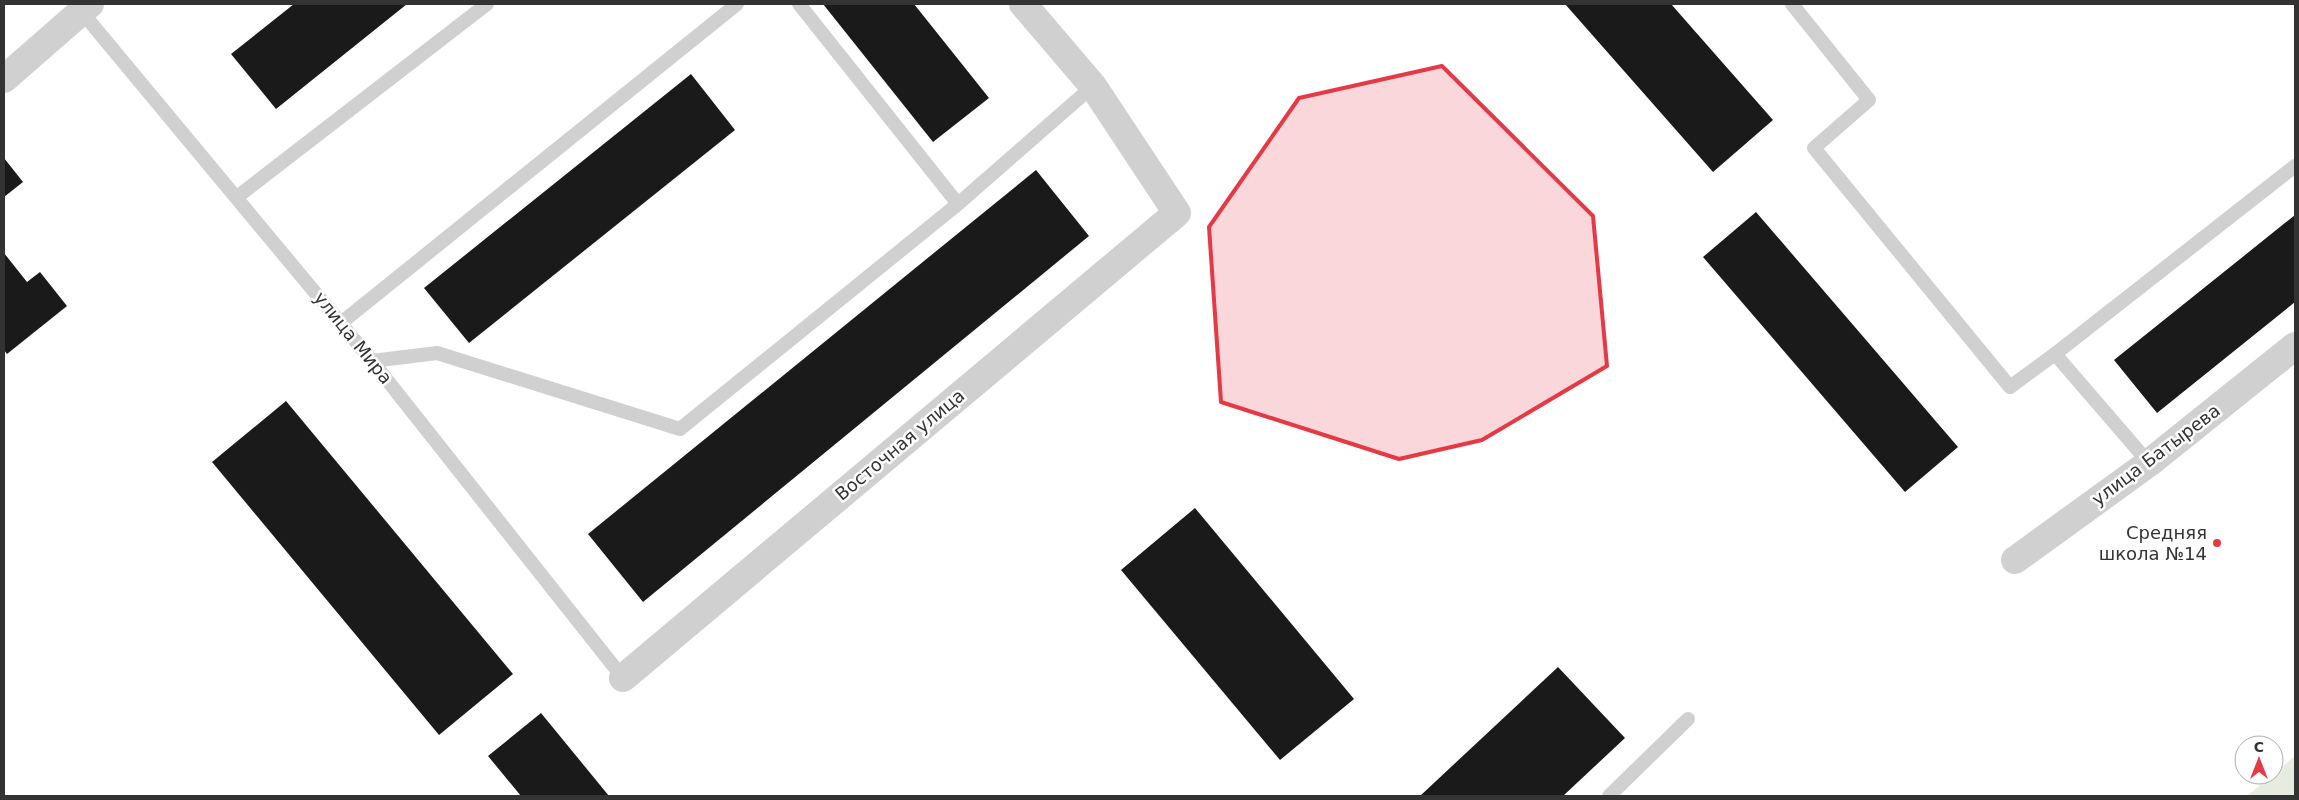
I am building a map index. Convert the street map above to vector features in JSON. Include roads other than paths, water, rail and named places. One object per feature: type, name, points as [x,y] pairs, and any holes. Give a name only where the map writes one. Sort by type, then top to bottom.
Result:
[{"type":"street","points":[[1023,4],[1093,86]]},
{"type":"street","points":[[4,79],[82,6]]},
{"type":"street","name":"Восточная улица","points":[[622,678],[1177,213],[1093,86]]},
{"type":"street","name":"улица Батырева","points":[[2015,560],[2149,463],[2295,346]]},
{"type":"lane","points":[[236,197],[487,4]]},
{"type":"lane","points":[[341,323],[736,4]]},
{"type":"lane","points":[[799,4],[958,204]]},
{"type":"lane","points":[[1792,4],[1869,100],[1814,148],[2010,387],[2295,166]]},
{"type":"lane","name":"улица Мира","points":[[82,6],[236,197],[372,361],[622,678]]},
{"type":"lane","points":[[372,361],[437,352],[680,429],[958,204],[1093,86]]},
{"type":"lane","points":[[2055,354],[2149,463]]},
{"type":"lane","points":[[1609,796],[1688,719]]},
{"type":"place","name":"Средняя школа №14","points":[[2217,543]]}]
